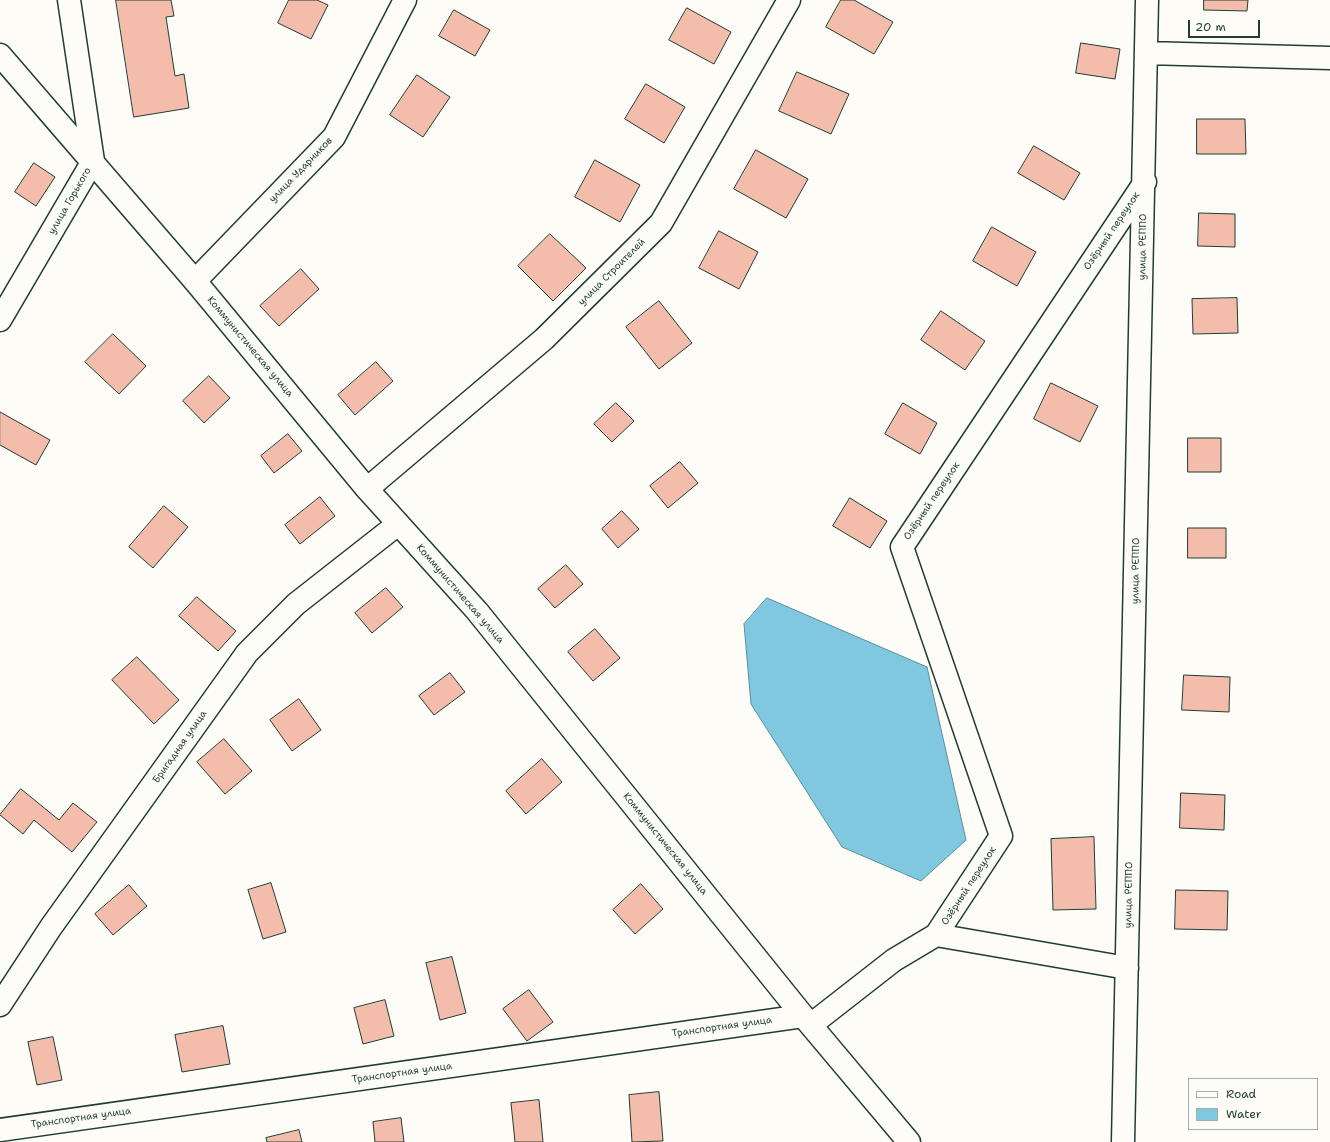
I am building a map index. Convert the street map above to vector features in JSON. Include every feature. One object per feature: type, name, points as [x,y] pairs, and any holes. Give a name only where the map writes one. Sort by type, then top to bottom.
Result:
[{"type":"street","name":"улица Горького","points":[[0,320],[93,161],[69,0]]},
{"type":"street","name":"улица Ударников","points":[[195,281],[334,137],[405,0]]},
{"type":"street","name":"улица Строителей","points":[[367,489],[544,340],[661,223],[789,0]]},
{"type":"street","name":"улица РЕППО","points":[[1123,1142],[1145,182],[1147,0]]},
{"type":"street","points":[[1146,53],[1330,58]]},
{"type":"street","name":"Коммунистическая улица","points":[[0,55],[195,281],[367,489],[477,611],[808,1020],[909,1142]]},
{"type":"street","name":"Озёрный переулок","points":[[936,935],[1001,836],[902,548],[1145,182]]},
{"type":"street","name":"Бригадная улица","points":[[0,1005],[51,927],[247,653],[296,604],[398,524]]},
{"type":"street","points":[[808,1020],[894,960],[936,935],[1128,968]]},
{"type":"street","name":"Транспортная улица","points":[[0,1130],[808,1020]]},
{"type":"water","points":[[767,598],[927,667],[966,840],[921,881],[842,847],[751,704],[744,624]]},
{"type":"building","points":[[116,0],[171,0],[174,16],[166,17],[175,76],[184,74],[189,108],[134,117]]},
{"type":"building","points":[[289,0],[317,0],[328,5],[311,39],[278,23]]},
{"type":"building","points":[[841,0],[854,0],[893,22],[874,54],[826,27]]},
{"type":"building","points":[[1204,0],[1248,0],[1247,11],[1204,10]]},
{"type":"building","points":[[687,8],[731,32],[714,64],[669,40]]},
{"type":"building","points":[[454,10],[490,30],[475,56],[439,36]]},
{"type":"building","points":[[1081,43],[1120,49],[1115,79],[1076,73]]},
{"type":"building","points":[[797,72],[849,94],[831,134],[779,111]]},
{"type":"building","points":[[417,75],[450,97],[423,137],[390,115]]},
{"type":"building","points":[[646,84],[685,107],[664,143],[625,119]]},
{"type":"building","points":[[1197,119],[1245,119],[1246,154],[1197,154]]},
{"type":"building","points":[[1034,146],[1080,173],[1064,200],[1018,173]]},
{"type":"building","points":[[756,150],[808,179],[786,218],[734,189]]},
{"type":"building","points":[[595,160],[640,185],[620,222],[575,197]]},
{"type":"building","points":[[34,163],[55,177],[36,206],[15,192]]},
{"type":"building","points":[[1199,213],[1235,214],[1235,247],[1198,246]]},
{"type":"building","points":[[992,227],[1036,252],[1017,286],[973,261]]},
{"type":"building","points":[[719,231],[758,252],[739,289],[699,268]]},
{"type":"building","points":[[550,234],[586,268],[553,301],[518,266]]},
{"type":"building","points":[[301,269],[319,289],[279,326],[260,306]]},
{"type":"building","points":[[1237,298],[1238,333],[1193,334],[1192,299]]},
{"type":"building","points":[[659,301],[692,343],[659,369],[626,327]]},
{"type":"building","points":[[941,311],[985,341],[965,370],[921,340]]},
{"type":"building","points":[[113,334],[146,366],[119,394],[85,362]]},
{"type":"building","points":[[376,362],[393,381],[355,415],[338,395]]},
{"type":"building","points":[[209,376],[230,398],[204,423],[183,401]]},
{"type":"building","points":[[1051,383],[1098,406],[1080,442],[1034,419]]},
{"type":"building","points":[[616,403],[634,421],[612,442],[594,424]]},
{"type":"building","points":[[903,403],[937,423],[920,454],[885,434]]},
{"type":"building","points":[[0,412],[50,440],[36,465],[0,445]]},
{"type":"building","points":[[288,434],[302,451],[274,473],[261,456]]},
{"type":"building","points":[[1188,438],[1221,438],[1221,472],[1188,472]]},
{"type":"building","points":[[680,462],[698,483],[668,508],[650,486]]},
{"type":"building","points":[[320,497],[335,516],[300,544],[285,525]]},
{"type":"building","points":[[850,498],[887,521],[870,548],[833,526]]},
{"type":"building","points":[[164,506],[188,527],[153,568],[129,547]]},
{"type":"building","points":[[622,511],[639,529],[618,548],[602,529]]},
{"type":"building","points":[[1188,528],[1226,528],[1226,558],[1188,558]]},
{"type":"building","points":[[566,565],[583,584],[555,608],[538,589]]},
{"type":"building","points":[[386,588],[403,607],[372,633],[355,613]]},
{"type":"building","points":[[197,597],[236,631],[218,651],[179,616]]},
{"type":"building","points":[[595,629],[620,658],[593,681],[568,652]]},
{"type":"building","points":[[137,657],[179,700],[154,724],[112,680]]},
{"type":"building","points":[[450,673],[465,692],[434,715],[419,696]]},
{"type":"building","points":[[1184,675],[1230,677],[1229,712],[1182,710]]},
{"type":"building","points":[[299,699],[321,730],[292,751],[270,720]]},
{"type":"building","points":[[224,739],[252,771],[225,794],[197,762]]},
{"type":"building","points":[[542,759],[562,782],[526,814],[506,791]]},
{"type":"building","points":[[21,789],[59,820],[73,803],[97,822],[72,852],[34,820],[23,834],[0,815]]},
{"type":"building","points":[[1181,793],[1225,795],[1224,830],[1180,828]]},
{"type":"building","points":[[1094,837],[1096,909],[1053,910],[1051,839]]},
{"type":"building","points":[[271,883],[286,932],[263,939],[248,890]]},
{"type":"building","points":[[641,884],[663,909],[635,934],[613,910]]},
{"type":"building","points":[[129,885],[147,906],[113,935],[95,914]]},
{"type":"building","points":[[1176,890],[1228,891],[1227,930],[1175,929]]},
{"type":"building","points":[[452,957],[466,1013],[440,1020],[426,963]]},
{"type":"building","points":[[529,990],[553,1022],[527,1041],[503,1009]]},
{"type":"building","points":[[385,1000],[394,1036],[363,1044],[354,1008]]},
{"type":"building","points":[[223,1026],[230,1064],[182,1072],[175,1035]]},
{"type":"building","points":[[53,1037],[62,1080],[37,1085],[28,1042]]},
{"type":"building","points":[[659,1092],[663,1141],[632,1142],[629,1095]]},
{"type":"building","points":[[539,1100],[543,1142],[515,1142],[511,1103]]},
{"type":"building","points":[[401,1118],[404,1142],[375,1142],[373,1122]]},
{"type":"building","points":[[299,1130],[302,1142],[267,1142],[266,1138]]}]
